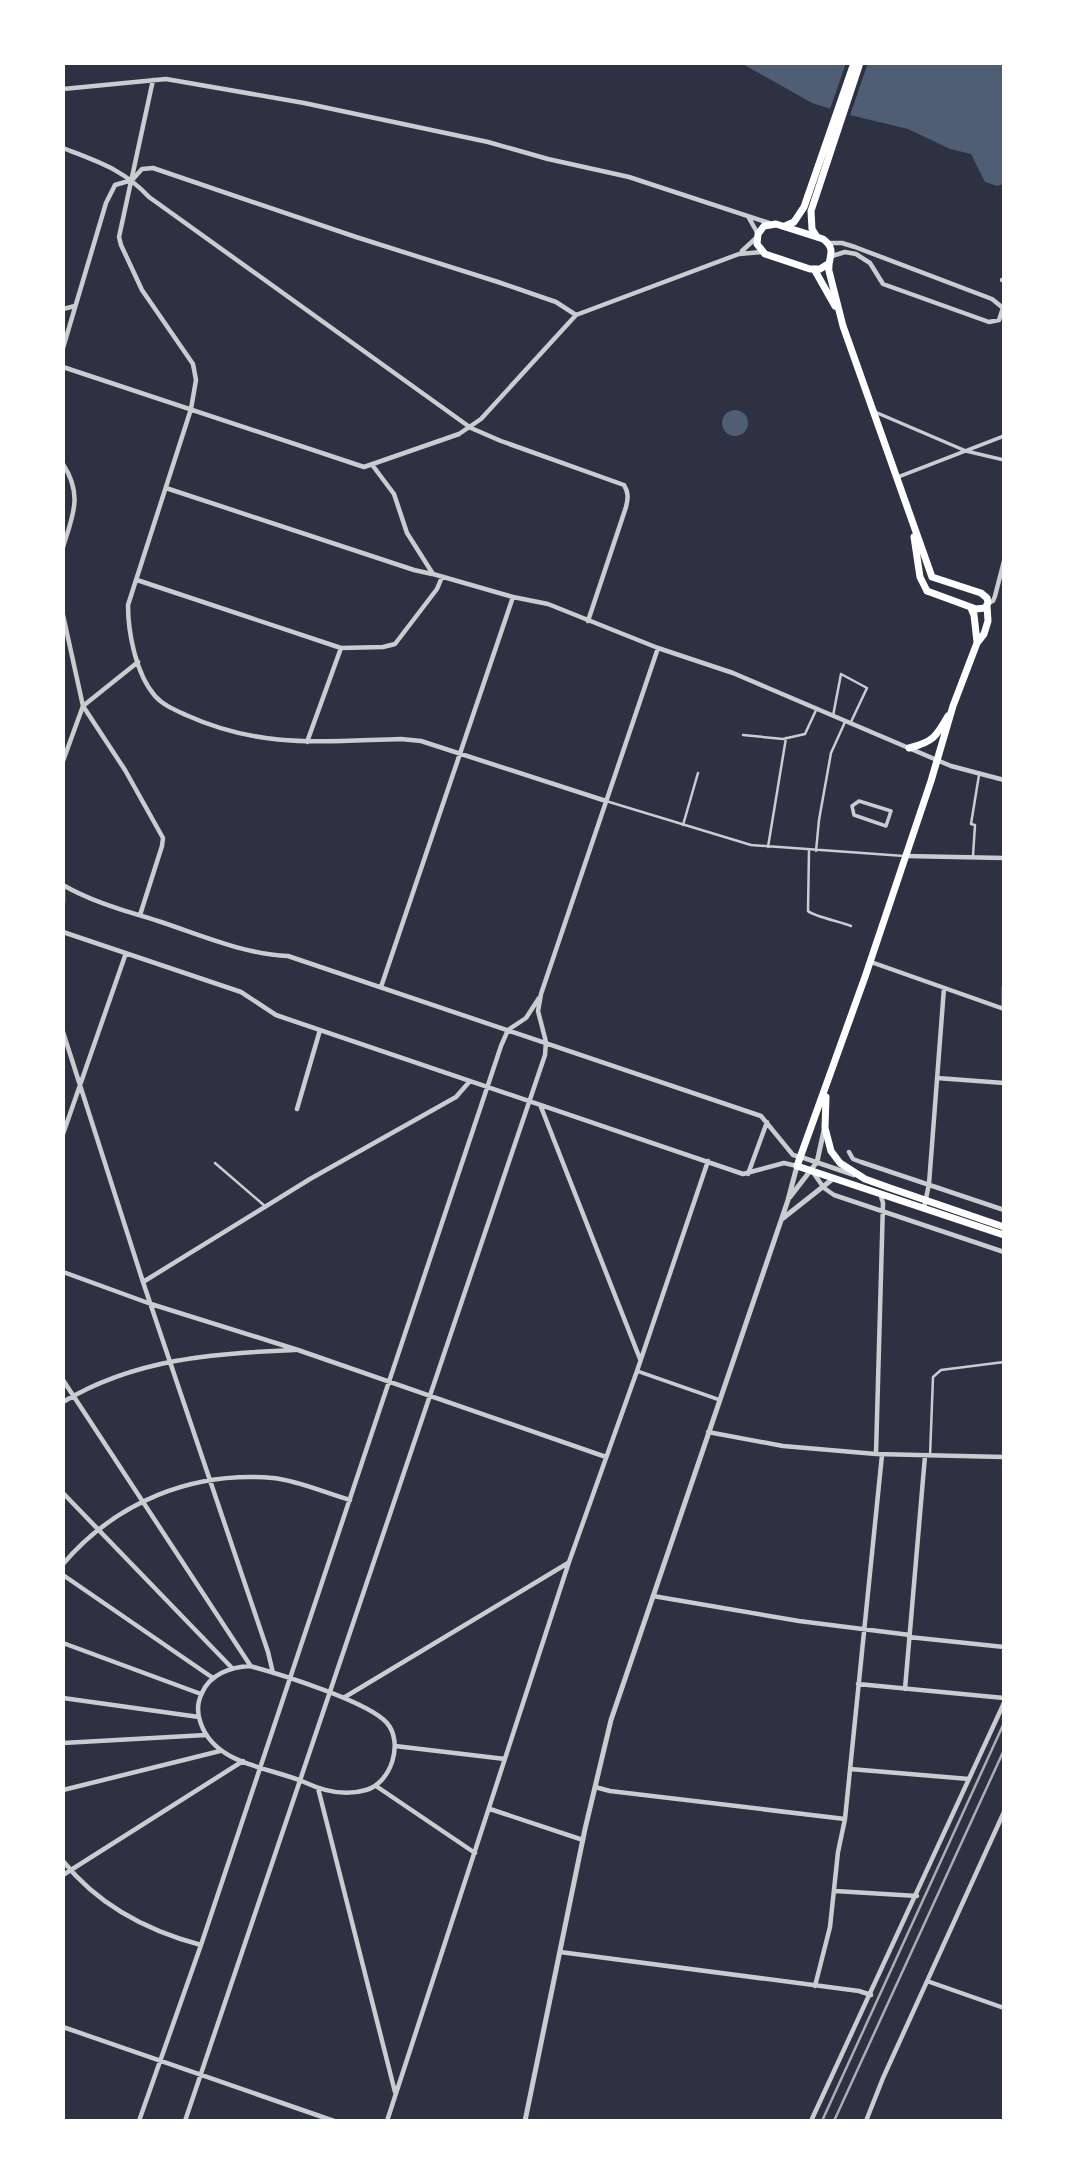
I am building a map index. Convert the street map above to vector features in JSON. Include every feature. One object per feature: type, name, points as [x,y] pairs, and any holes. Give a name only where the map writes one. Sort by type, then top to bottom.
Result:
[{"type":"main road","points":[[817,237],[812,229],[811,211],[854,63]]},
{"type":"main road","points":[[784,226],[794,222],[804,207],[860,63]]},
{"type":"main road","points":[[770,223],[784,226],[829,243],[832,256],[828,264],[814,269],[763,252],[758,247],[757,236],[762,227],[770,223]]},
{"type":"main road","points":[[828,264],[843,326]]},
{"type":"main road","points":[[814,269],[824,284],[843,326],[932,578]]},
{"type":"main road","points":[[913,525],[920,577],[927,591],[971,608],[981,609],[987,604]]},
{"type":"main road","points":[[927,591],[926,583],[932,578]]},
{"type":"main road","points":[[932,578],[984,595],[988,621],[953,706],[938,761],[797,1166],[880,1193],[1004,1227]]},
{"type":"main road","points":[[971,608],[978,643]]},
{"type":"main road","points":[[909,748],[926,744],[936,737],[953,706]]},
{"type":"main road","points":[[826,1089],[825,1128],[835,1158],[865,1179],[1004,1235]]},
{"type":"street","points":[[153,79],[133,179],[120,226],[121,245],[148,301],[193,364],[196,380],[191,409],[128,605],[128,622],[138,662],[148,686],[156,698],[166,705],[203,723],[240,734],[278,741],[421,741],[606,801]]},
{"type":"street","points":[[63,89],[153,79],[219,87],[488,142],[629,177],[770,223]]},
{"type":"street","points":[[63,148],[109,166],[133,179],[149,197],[471,428],[617,481],[627,490],[626,508],[588,621]]},
{"type":"street","points":[[63,348],[106,203],[115,185],[133,179],[142,169],[153,168],[522,290],[556,302],[576,315]]},
{"type":"street","points":[[739,254],[757,236],[748,217]]},
{"type":"street","points":[[829,243],[855,247],[992,299],[1003,308],[1002,315],[999,320],[989,322],[883,284],[870,262],[856,254],[845,251],[832,256]]},
{"type":"street","points":[[63,367],[364,467],[373,466],[471,428],[576,315],[739,254],[763,252]]},
{"type":"street","points":[[63,309],[75,306]]},
{"type":"street","points":[[873,411],[966,451],[1004,460]]},
{"type":"street","points":[[897,477],[1004,436]]},
{"type":"street","points":[[63,464],[74,484],[76,501],[63,547]]},
{"type":"street","points":[[373,466],[394,494],[407,533],[433,574]]},
{"type":"street","points":[[166,488],[401,566],[548,604],[658,648],[733,673],[938,761],[979,775],[1004,780]]},
{"type":"street","points":[[987,604],[993,601],[1004,561]]},
{"type":"street","points":[[137,580],[341,648],[383,647],[395,644],[437,589],[442,577]]},
{"type":"street","points":[[984,595],[996,586]]},
{"type":"street","points":[[381,986],[513,597]]},
{"type":"street","points":[[63,615],[83,706],[125,770],[163,838],[140,915]]},
{"type":"street","points":[[307,742],[341,648]]},
{"type":"street","points":[[185,2121],[545,1055],[546,1042],[538,1010],[541,994],[658,648]]},
{"type":"street","points":[[63,761],[83,706],[138,662]]},
{"type":"street","points":[[859,801],[891,811],[886,826],[854,815],[851,808],[859,801]]},
{"type":"street","points":[[905,856],[1004,858]]},
{"type":"street","points":[[63,885],[78,894],[140,915],[256,953],[288,956],[381,986],[761,1116],[793,1155],[865,1179]]},
{"type":"street","points":[[63,885],[63,902]]},
{"type":"street","points":[[63,932],[241,992],[276,1015],[747,1175],[784,1163],[797,1166],[788,1200],[611,1720],[583,1840],[525,2121]]},
{"type":"street","points":[[63,1134],[126,953]]},
{"type":"street","points":[[870,961],[1004,1007],[1004,987]]},
{"type":"street","points":[[925,1204],[929,1184],[944,988]]},
{"type":"street","points":[[139,2121],[201,1945],[508,1030],[526,1018],[541,994]]},
{"type":"street","points":[[297,1109],[320,1030]]},
{"type":"street","points":[[63,1032],[273,1673]]},
{"type":"street","points":[[937,1078],[1004,1083]]},
{"type":"street","points":[[143,1282],[310,1179],[456,1097],[470,1081]]},
{"type":"street","points":[[541,1106],[640,1360]]},
{"type":"street","points":[[747,1175],[767,1122]]},
{"type":"street","points":[[788,1200],[817,1163],[825,1128]]},
{"type":"street","points":[[849,1152],[853,1159],[861,1162],[1004,1210]]},
{"type":"street","points":[[387,2121],[569,1562],[708,1161]]},
{"type":"street","points":[[811,1171],[824,1188],[834,1195],[1004,1252]]},
{"type":"street","points":[[780,1222],[834,1178]]},
{"type":"street","points":[[815,1986],[831,1927],[838,1852],[845,1819],[879,1455],[880,1193]]},
{"type":"street","points":[[63,1272],[606,1457]]},
{"type":"street","points":[[63,1402],[116,1376],[171,1362],[211,1355],[298,1350]]},
{"type":"street","points":[[637,1371],[720,1400]]},
{"type":"street","points":[[63,1380],[250,1666]]},
{"type":"street","points":[[708,1432],[783,1446],[879,1455],[1004,1457]]},
{"type":"street","points":[[905,1689],[927,1456]]},
{"type":"street","points":[[63,1564],[98,1529],[141,1501],[210,1479],[275,1478],[350,1500]]},
{"type":"street","points":[[63,1493],[232,1668]]},
{"type":"street","points":[[344,1698],[569,1562]]},
{"type":"street","points":[[63,1575],[214,1678]]},
{"type":"street","points":[[652,1596],[864,1630],[1004,1647]]},
{"type":"street","points":[[63,1643],[201,1694]]},
{"type":"street","points":[[250,1666],[329,1693],[368,1708],[390,1726],[395,1746],[393,1758],[386,1774],[376,1786],[345,1793],[318,1787],[243,1762],[220,1751],[206,1735],[199,1717],[201,1694],[214,1678],[232,1668],[250,1666]]},
{"type":"street","points":[[811,2121],[917,1896],[1004,1700],[858,1684]]},
{"type":"street","points":[[63,1698],[199,1717]]},
{"type":"street","points":[[63,1743],[206,1735]]},
{"type":"street","points":[[395,1746],[505,1759]]},
{"type":"street","points":[[63,1790],[220,1751]]},
{"type":"street","points":[[63,1875],[243,1762]]},
{"type":"street","points":[[850,1769],[969,1779]]},
{"type":"street","points":[[376,1786],[475,1853]]},
{"type":"street","points":[[318,1787],[395,2093]]},
{"type":"street","points":[[595,1787],[845,1819]]},
{"type":"street","points":[[490,1809],[583,1840]]},
{"type":"street","points":[[866,2121],[1004,1812]]},
{"type":"street","points":[[63,1861],[96,1894],[124,1914],[152,1929],[201,1945]]},
{"type":"street","points":[[835,1891],[917,1896]]},
{"type":"street","points":[[560,1952],[871,1994]]},
{"type":"street","points":[[927,1981],[1004,2008]]},
{"type":"street","points":[[63,2027],[334,2121]]},
{"type":"lane","points":[[816,850],[818,820],[831,753],[867,688],[841,674],[832,716]]},
{"type":"lane","points":[[743,735],[786,738],[805,734],[817,708]]},
{"type":"lane","points":[[768,847],[786,738]]},
{"type":"lane","points":[[683,825],[698,773]]},
{"type":"lane","points":[[973,856],[975,825],[971,824],[979,775]]},
{"type":"lane","points":[[606,801],[751,845],[893,853],[905,856]]},
{"type":"lane","points":[[809,850],[808,911],[813,915],[826,916],[851,926]]},
{"type":"lane","points":[[215,1163],[266,1207]]},
{"type":"lane","points":[[927,1456],[935,1373],[1004,1362]]},
{"type":"water","points":[[741,63],[1004,63],[1004,184],[997,186],[985,182],[971,154],[950,149],[908,129],[812,103]]},
{"type":"water","points":[[735,410],[744,414],[748,423],[744,432],[735,436],[726,432],[722,423],[726,414]]},
{"type":"pier","points":[[846,63],[868,63],[849,118],[829,112]]},
{"type":"railway","points":[[822,2121],[1004,1723]]},
{"type":"railway","points":[[834,2121],[1004,1750]]}]
